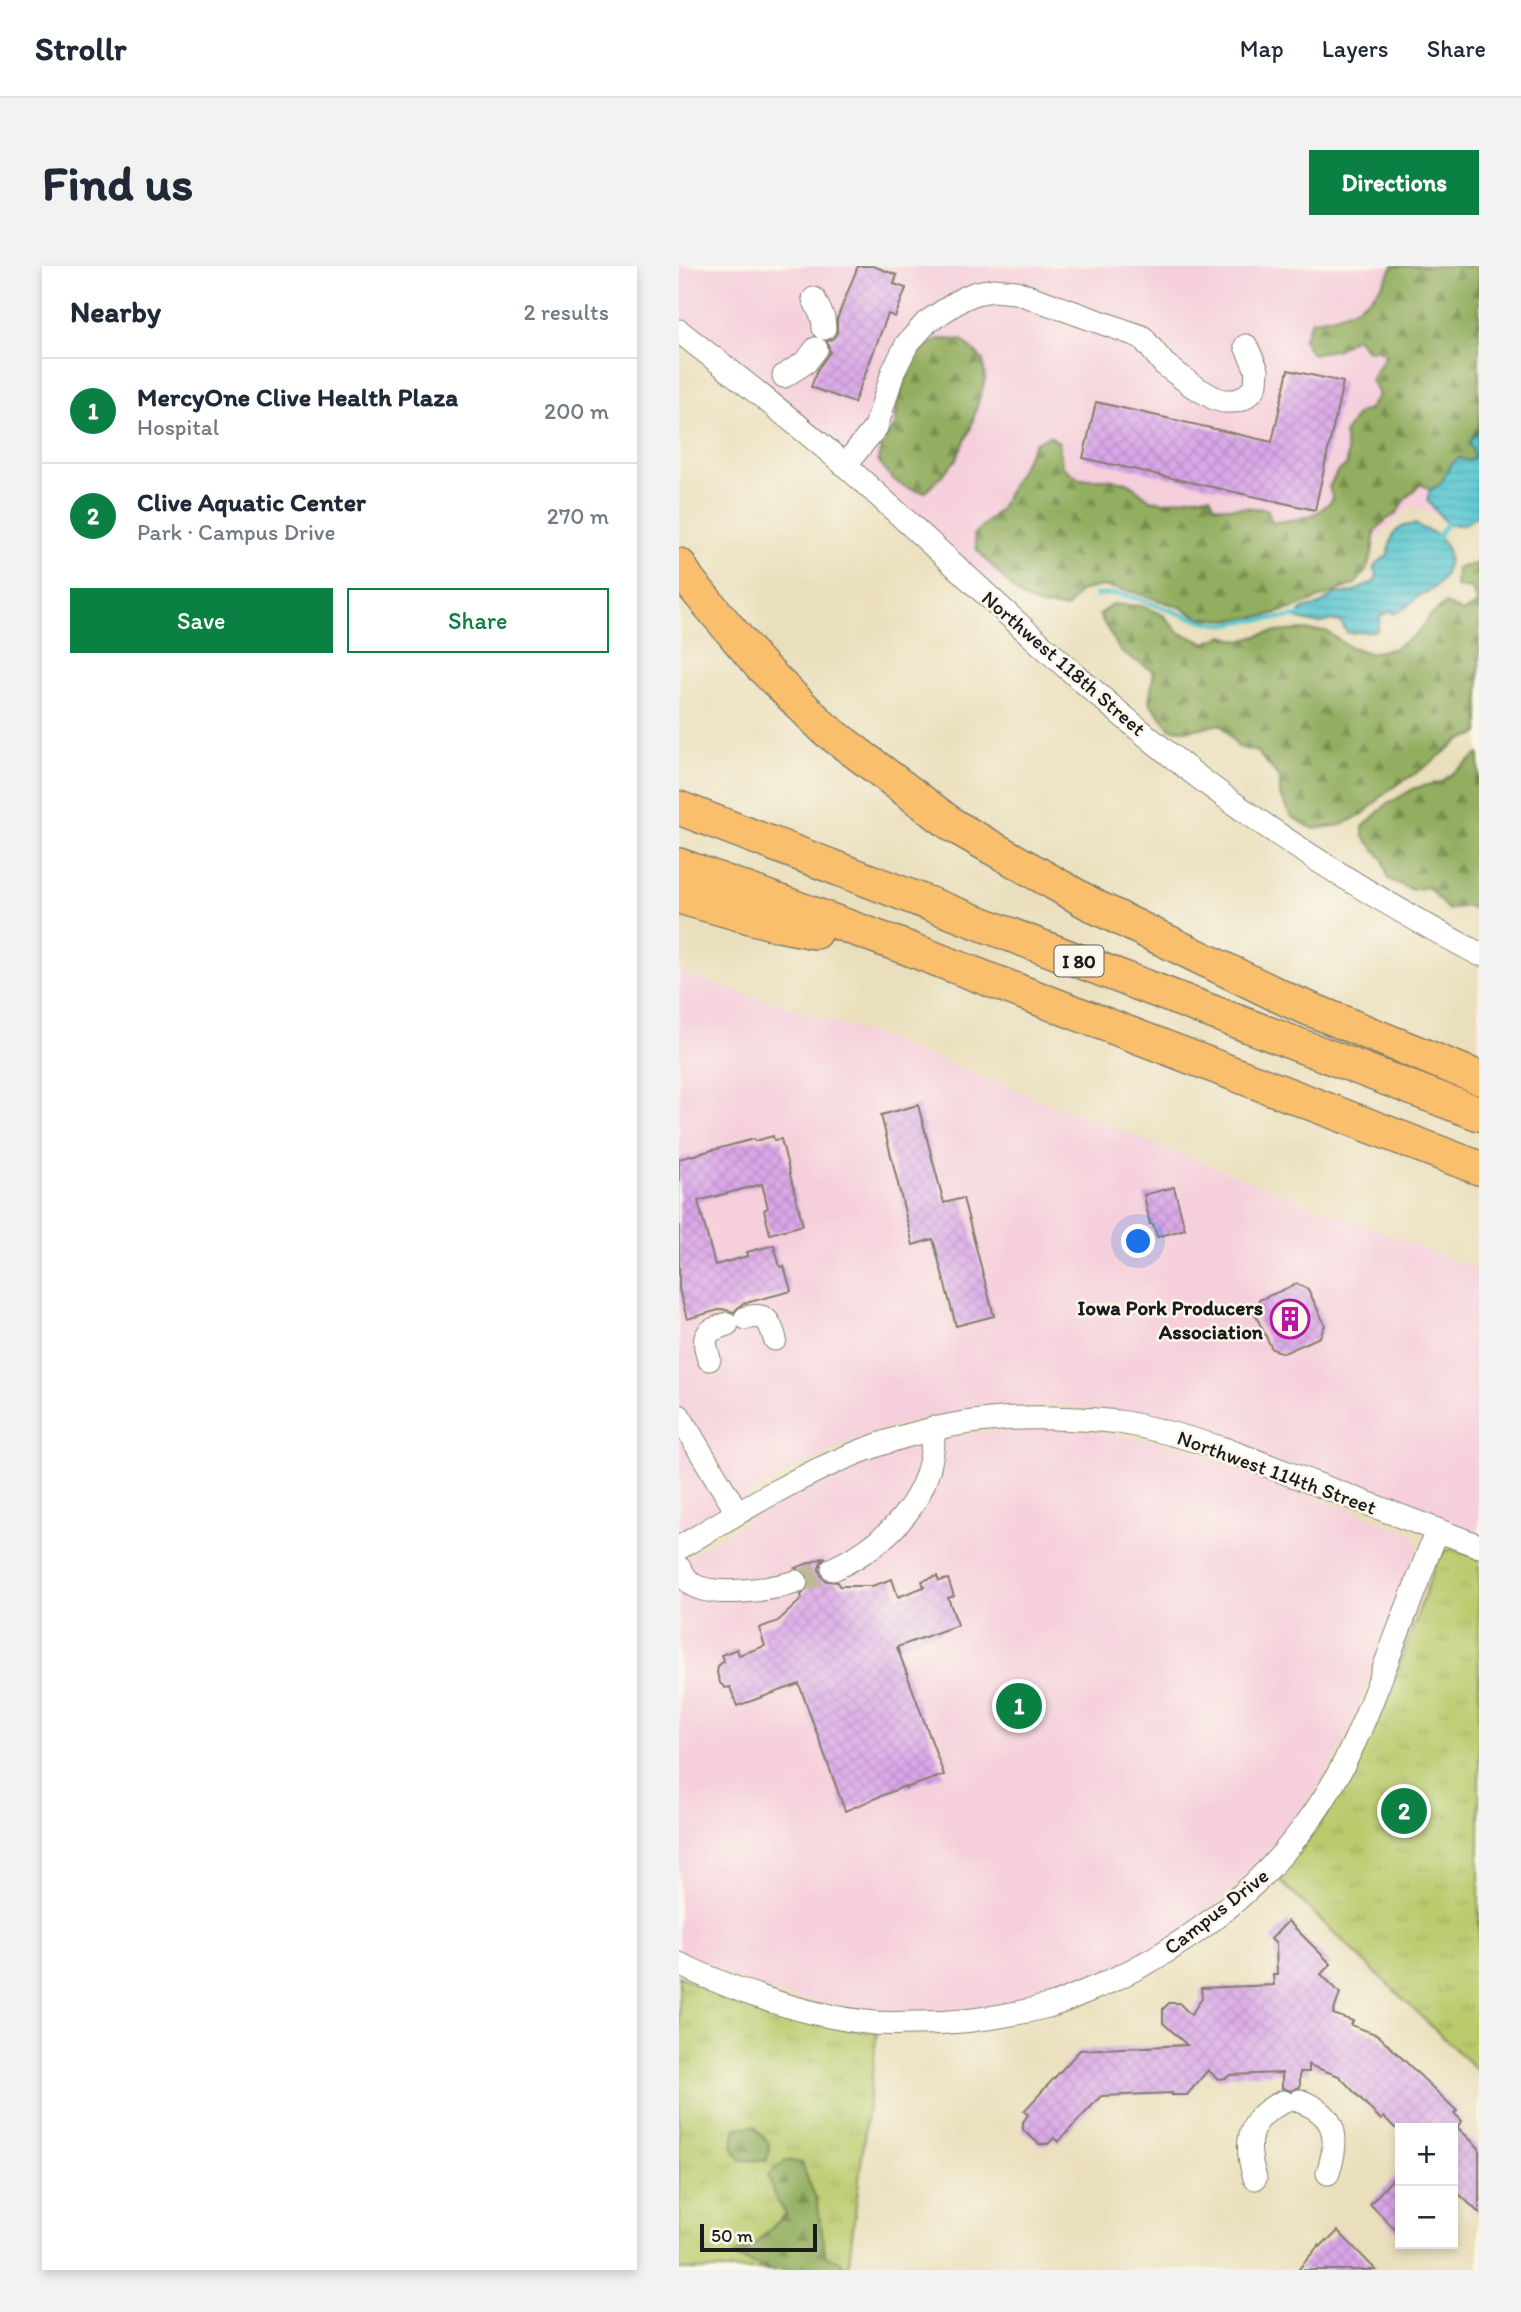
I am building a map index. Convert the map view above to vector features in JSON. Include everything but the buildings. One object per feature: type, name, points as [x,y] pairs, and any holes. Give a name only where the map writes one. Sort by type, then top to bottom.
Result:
[{"type":"highway","points":[[679,565],[689,581],[759,664],[825,729],[954,825],[1096,907],[1278,996],[1479,1078]]},
{"type":"highway","name":"I 80","points":[[679,808],[1479,1114]]},
{"type":"highway","points":[[679,859],[728,882]]},
{"type":"highway","name":"I 80","points":[[679,865],[907,948],[1479,1168]]},
{"type":"highway","points":[[679,897],[779,925],[907,948]]},
{"type":"street","points":[[845,465],[876,427],[893,372],[907,344],[927,322],[976,293],[993,290],[1016,292],[1142,337],[1164,364],[1193,386],[1223,401],[1242,399],[1256,384],[1257,370],[1246,346]]},
{"type":"street","points":[[814,299],[823,318],[824,328]]},
{"type":"street","name":"Northwest 118th Street","points":[[679,331],[845,465],[1073,673],[1194,774],[1325,865],[1423,925],[1479,954]]},
{"type":"street","points":[[784,376],[806,362],[816,349]]},
{"type":"street","points":[[709,1359],[705,1346],[707,1333],[711,1329],[736,1321],[757,1315],[764,1318],[775,1339]]},
{"type":"street","points":[[679,1416],[737,1512]]},
{"type":"street","name":"Northwest 114th Street","points":[[679,1548],[790,1482],[866,1448],[933,1428],[979,1420],[1012,1418],[1117,1422],[1175,1434],[1227,1450],[1479,1546]]},
{"type":"street","points":[[833,1569],[868,1550],[902,1518],[919,1493],[932,1462],[933,1428]]},
{"type":"street","name":"Campus Drive","points":[[679,1964],[714,1981],[773,2003],[833,2017],[878,2023],[952,2023],[1050,2006],[1123,1977],[1180,1945],[1269,1871],[1311,1819],[1343,1766],[1362,1727],[1437,1530]]},
{"type":"street","points":[[679,1568],[691,1584],[726,1591],[761,1590],[796,1583]]},
{"type":"street","points":[[1255,2178],[1249,2149],[1254,2126],[1260,2115],[1292,2101],[1314,2106],[1330,2123],[1335,2146],[1328,2174]]},
{"type":"shaded area","points":[[679,266],[1428,266],[1479,431],[1432,508],[1439,516],[1411,506],[1330,586],[1114,581],[994,587],[835,442],[679,317]]},
{"type":"shaded area","points":[[679,972],[872,1034],[1479,1270],[1479,1534],[1125,1413],[1061,1406],[955,1413],[905,1424],[852,1442],[800,1465],[679,1536]]},
{"type":"shaded area","points":[[1023,1429],[1072,1429],[1135,1437],[1188,1449],[1407,1531],[1415,1537],[1416,1553],[1368,1680],[1348,1732],[1322,1782],[1290,1827],[1248,1875],[1210,1909],[1169,1939],[1125,1963],[1080,1983],[1030,1998],[972,2010],[914,2013],[860,2010],[802,2000],[746,1983],[701,1964],[679,1951],[679,1562],[774,1505],[855,1465],[896,1450],[952,1437]]},
{"type":"green space","points":[[1393,266],[1479,266],[1479,431],[1474,437],[1474,458],[1468,461],[1459,458],[1442,483],[1430,490],[1421,484],[1406,498],[1396,514],[1375,531],[1372,554],[1366,571],[1355,584],[1295,608],[1266,616],[1229,620],[1200,618],[1180,607],[1133,592],[1102,586],[1080,591],[1067,608],[1040,606],[1020,596],[977,550],[974,535],[999,510],[1035,442],[1050,436],[1059,443],[1062,466],[1079,479],[1127,482],[1150,500],[1164,502],[1210,496],[1215,506],[1268,510],[1272,523],[1318,512],[1333,499],[1329,487],[1337,472],[1347,465],[1344,434],[1358,413],[1369,409],[1379,395],[1371,380],[1386,355],[1377,349],[1368,351],[1356,337],[1338,349],[1312,354],[1303,340],[1312,320],[1348,311],[1372,297]]},
{"type":"green space","points":[[939,339],[962,340],[983,360],[985,380],[970,430],[955,461],[926,492],[898,483],[878,460],[882,441],[895,427],[897,402],[916,353]]},
{"type":"green space","points":[[1479,556],[1479,733],[1459,741],[1389,790],[1363,814],[1341,825],[1314,829],[1292,817],[1280,795],[1280,778],[1257,752],[1238,747],[1221,724],[1190,730],[1171,729],[1149,702],[1154,671],[1121,652],[1099,615],[1112,604],[1142,606],[1163,615],[1180,633],[1205,643],[1223,636],[1241,641],[1267,633],[1326,631],[1346,645],[1368,653],[1392,649],[1417,634],[1429,617],[1445,604],[1463,612],[1477,605],[1472,589],[1456,587],[1457,568],[1476,564]]},
{"type":"green space","points":[[1479,754],[1479,910],[1466,906],[1448,910],[1428,887],[1412,890],[1388,879],[1383,859],[1363,836],[1363,827],[1386,805],[1415,788],[1441,782]]},
{"type":"green space","points":[[1453,1549],[1479,1558],[1479,2072],[1276,1877],[1306,1844],[1354,1769],[1390,1687],[1437,1561],[1445,1551]]},
{"type":"green space","points":[[679,1976],[728,1998],[775,2014],[877,2033],[848,2270],[679,2270]]},
{"type":"green space","points":[[754,2126],[769,2144],[767,2161],[741,2160],[732,2146],[736,2127]]},
{"type":"green space","points":[[786,2160],[801,2163],[817,2201],[826,2256],[839,2260],[844,2266],[843,2270],[770,2270],[733,2256],[755,2244],[786,2214],[774,2195],[768,2175]]},
{"type":"water","points":[[1477,431],[1479,515],[1463,525],[1448,525],[1427,500],[1430,490],[1442,483],[1448,469],[1456,460],[1459,458],[1468,461],[1474,458],[1469,443]]},
{"type":"water","points":[[1415,524],[1437,535],[1447,550],[1448,565],[1442,579],[1431,590],[1400,611],[1393,614],[1392,610],[1380,616],[1378,629],[1375,631],[1347,633],[1341,622],[1330,620],[1318,623],[1296,618],[1303,609],[1319,605],[1335,594],[1353,592],[1375,581],[1377,573],[1373,569],[1388,555],[1394,533],[1402,527]]},
{"type":"waterway","points":[[1437,537],[1448,522]]},
{"type":"waterway","points":[[1096,595],[1124,595],[1213,623],[1301,616]]},
{"type":"tunnel","points":[[796,1582],[833,1569]]},
{"type":"place","name":"Iowa Pork Producers Association","points":[[1290,1319]]},
{"type":"place","name":"MercyOne Clive Health Plaza","points":[[1019,1706]]},
{"type":"place","name":"Clive Aquatic Center","points":[[1404,1811]]}]
